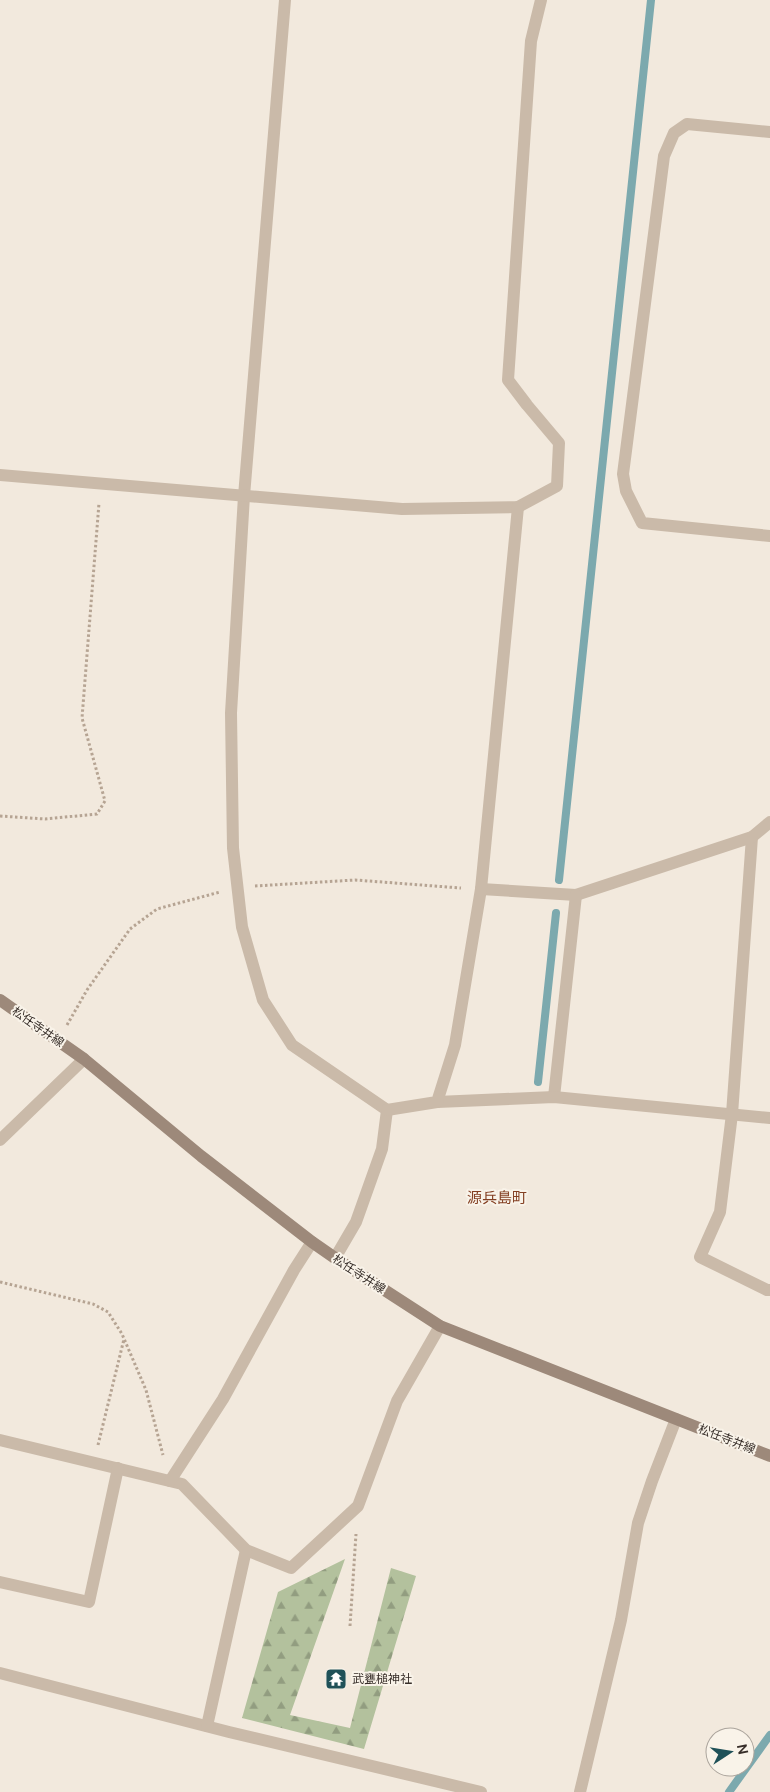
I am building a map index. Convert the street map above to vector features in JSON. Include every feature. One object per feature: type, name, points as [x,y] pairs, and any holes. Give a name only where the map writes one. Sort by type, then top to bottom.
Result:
[{"type":"main road","name":"松任寺井線","points":[[0,1000],[84,1059],[201,1156],[312,1242],[440,1326],[770,1456]]},
{"type":"street","points":[[285,0],[244,496],[231,713],[233,848],[242,927],[264,1000],[292,1045],[388,1110],[437,1102],[554,1096],[770,1118]]},
{"type":"street","points":[[0,475],[402,509],[518,507],[557,486],[559,443],[508,380],[531,41],[541,0]]},
{"type":"street","points":[[770,132],[687,124],[674,133],[670,141],[664,156],[623,474],[626,491],[642,523],[770,536]]},
{"type":"street","points":[[437,1102],[456,1045],[482,889],[518,507]]},
{"type":"street","points":[[482,889],[576,895],[752,837],[770,822]]},
{"type":"street","points":[[752,837],[732,1114],[720,1212],[700,1257],[770,1290]]},
{"type":"street","points":[[554,1096],[576,895]]},
{"type":"street","points":[[0,1140],[84,1059]]},
{"type":"street","points":[[335,1258],[356,1222],[382,1149],[388,1110]]},
{"type":"street","points":[[170,1481],[223,1399],[294,1270],[312,1242]]},
{"type":"street","points":[[0,1440],[182,1484],[246,1550],[291,1568],[358,1506],[397,1401],[440,1326]]},
{"type":"street","points":[[580,1792],[621,1620],[638,1523],[676,1419]]},
{"type":"street","points":[[0,1582],[89,1602],[118,1468]]},
{"type":"street","points":[[207,1726],[246,1550]]},
{"type":"street","points":[[0,1673],[207,1726],[481,1792]]},
{"type":"path","points":[[0,816],[45,819],[97,814],[105,801],[82,718],[101,484]]},
{"type":"path","points":[[0,1282],[93,1304],[108,1312],[124,1339],[146,1390],[170,1481]]},
{"type":"path","points":[[94,1462],[124,1339]]},
{"type":"path","points":[[350,1626],[358,1506]]},
{"type":"green space","points":[[345,1559],[290,1715],[350,1728],[391,1568],[416,1576],[364,1749],[242,1718],[278,1592]]},
{"type":"waterway","points":[[559,880],[651,0]]},
{"type":"waterway","points":[[538,1082],[556,913]]},
{"type":"waterway","points":[[729,1792],[770,1735]]},
{"type":"place","name":"武甕槌神社","points":[[336,1679]]},
{"type":"district","name":"源兵島町","points":[[497,1198]]}]
